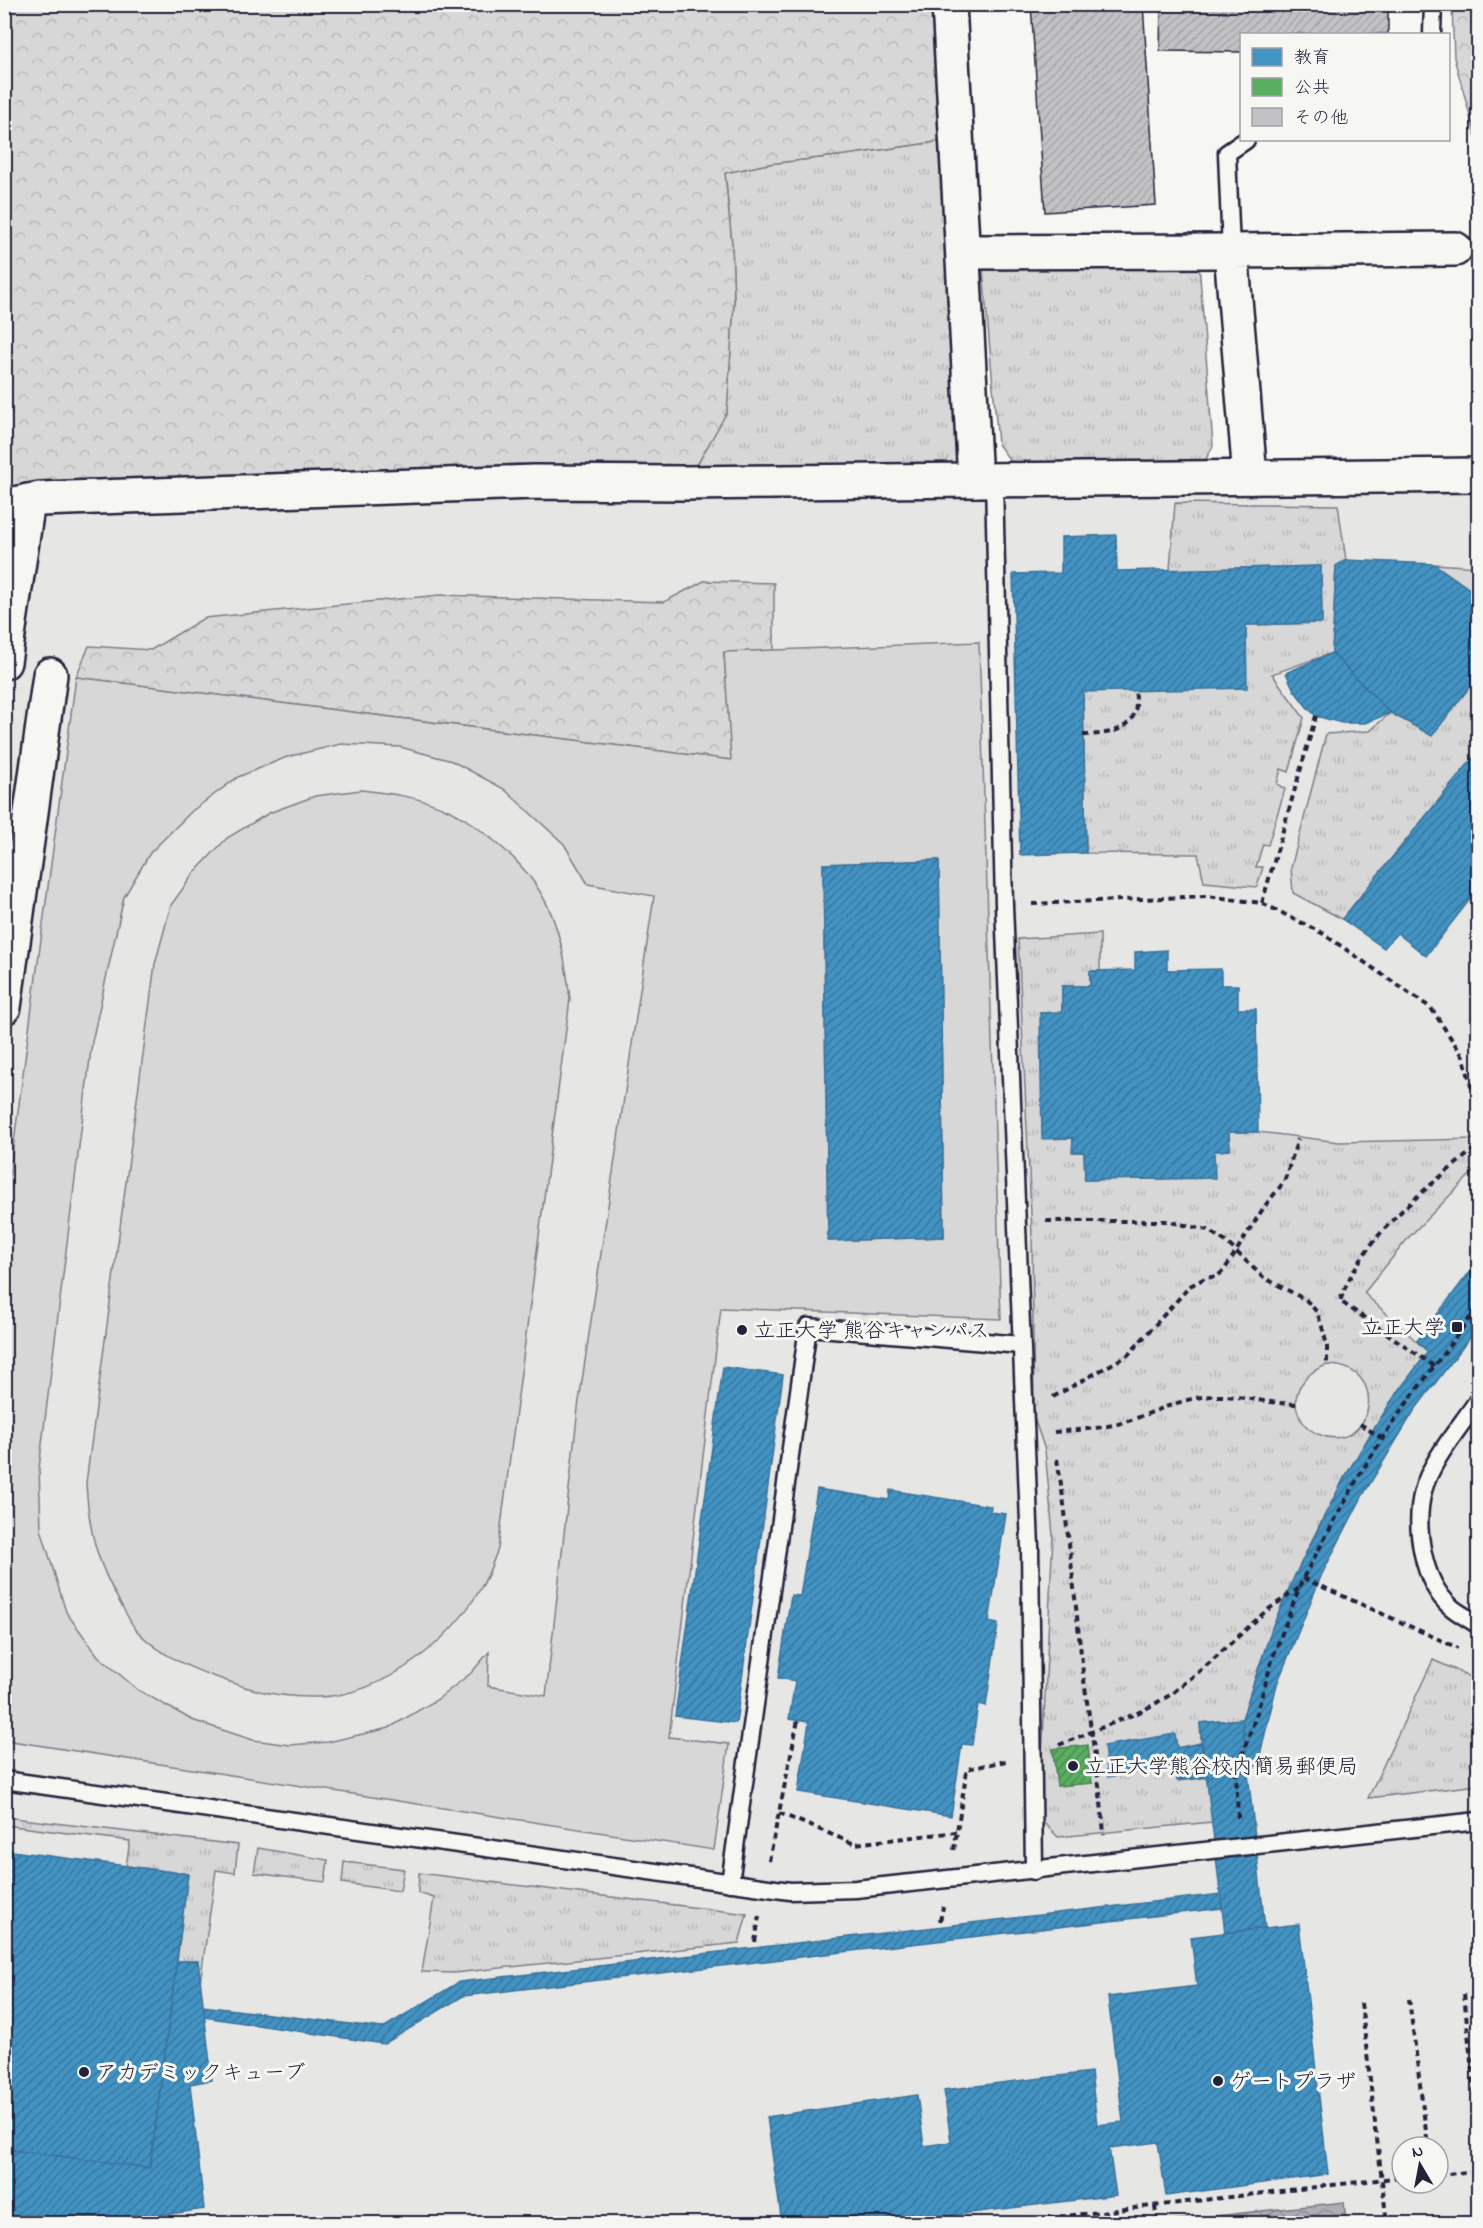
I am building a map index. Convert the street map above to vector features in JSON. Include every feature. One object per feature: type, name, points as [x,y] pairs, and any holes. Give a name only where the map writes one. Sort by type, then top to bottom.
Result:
[{"type":"street","points":[[949,4],[963,252],[984,480]]},
{"type":"street","points":[[963,252],[1455,249]]},
{"type":"street","points":[[1231,251],[1250,477]]},
{"type":"street","points":[[4,662],[16,504],[40,499],[534,482],[682,483],[1479,475]]},
{"type":"street","points":[[4,1007],[50,675]]},
{"type":"lane","points":[[1432,33],[1433,4]]},
{"type":"lane","points":[[1231,251],[1227,153],[1245,141]]},
{"type":"lane","points":[[984,480],[1026,1435],[1030,1547],[1034,1871]]},
{"type":"lane","points":[[730,1883],[807,1327],[1021,1345]]},
{"type":"lane","points":[[1479,1400],[1433,1467],[1423,1491],[1419,1539],[1434,1587],[1451,1608],[1479,1624]]},
{"type":"lane","points":[[4,1780],[790,1891],[856,1889],[1034,1871],[1479,1821]]},
{"type":"path","points":[[1083,735],[1113,732],[1124,727],[1133,719],[1137,711],[1135,690]]},
{"type":"path","points":[[1262,903],[1316,716]]},
{"type":"path","points":[[1004,905],[1207,896],[1262,903],[1322,933],[1431,1008],[1464,1058],[1479,1113]]},
{"type":"path","points":[[1025,1409],[1062,1394],[1128,1355],[1190,1286],[1205,1278],[1218,1276],[1225,1269],[1264,1207],[1284,1182],[1298,1139]]},
{"type":"path","points":[[1434,1366],[1340,1301],[1345,1287],[1373,1241],[1433,1184],[1479,1146]]},
{"type":"path","points":[[1017,1223],[1166,1221],[1208,1230],[1236,1250],[1263,1277],[1306,1300],[1317,1312],[1327,1346],[1327,1365]]},
{"type":"path","points":[[1239,1848],[1236,1772],[1299,1587],[1360,1474],[1383,1438],[1479,1307]]},
{"type":"path","points":[[1026,1435],[1119,1424],[1197,1398],[1224,1396],[1276,1404],[1297,1404]]},
{"type":"path","points":[[1360,1424],[1383,1438]]},
{"type":"path","points":[[1048,1433],[1057,1456],[1066,1511],[1107,1863]]},
{"type":"path","points":[[1303,1578],[1479,1658]]},
{"type":"path","points":[[1092,1732],[1142,1711],[1170,1695],[1266,1611],[1299,1587]]},
{"type":"path","points":[[755,1942],[763,1887],[798,1720]]},
{"type":"path","points":[[778,1813],[855,1844],[956,1832]]},
{"type":"path","points":[[1464,1994],[1479,2129]]},
{"type":"path","points":[[1409,1999],[1426,2135]]},
{"type":"path","points":[[1360,2003],[1387,2223]]},
{"type":"path","points":[[1450,2174],[1479,2171]]},
{"type":"path","points":[[997,2223],[1390,2178]]},
{"type":"path","points":[[1155,2206],[1157,2223]]},
{"type":"shaded area","name":"立正大学 熊谷キャンパス","points":[[534,488],[1478,488],[1478,2223],[5,2224],[5,512]]},
{"type":"green space","points":[[5,5],[935,5],[942,141],[768,164],[725,173],[732,245],[734,302],[727,412],[693,472],[5,494]]},
{"type":"green space","points":[[1452,5],[1478,5],[1478,144],[1454,58]]},
{"type":"green space","points":[[942,141],[965,464],[693,472],[727,411],[734,302],[732,245],[725,173],[768,164]]},
{"type":"green space","points":[[1199,264],[1213,446],[1205,461],[1011,462],[998,444],[983,269]]},
{"type":"green space","points":[[1175,503],[1338,505],[1346,560],[1336,566],[1332,653],[1272,674],[1304,718],[1289,772],[1281,769],[1277,784],[1285,789],[1268,845],[1263,844],[1256,867],[1263,867],[1257,887],[1204,882],[1198,854],[1086,853],[1083,692],[1246,625],[1322,623],[1321,566],[1170,570]]},
{"type":"green space","points":[[1434,564],[1478,567],[1478,595]]},
{"type":"green space","points":[[704,581],[774,583],[774,651],[724,653],[732,760],[76,677],[89,646],[151,650],[204,618],[440,595],[664,602]]},
{"type":"green space","points":[[979,642],[1001,1319],[721,1308],[669,1737],[729,1744],[714,1850],[5,1740],[5,1209],[76,677],[731,760],[724,652]],"holes":[[[341,744],[400,747],[452,761],[504,789],[564,844],[588,884],[654,896],[578,1408],[546,1696],[488,1686],[489,1652],[471,1673],[438,1699],[389,1728],[328,1742],[290,1745],[253,1740],[192,1720],[138,1690],[98,1656],[66,1612],[41,1529],[39,1468],[92,1042],[124,897],[150,853],[192,811],[238,777],[287,757]],[[939,860],[944,1237],[828,1241],[823,864]]]},
{"type":"green space","points":[[1478,676],[1478,752],[1342,919],[1293,893],[1291,868],[1326,734],[1370,731],[1390,713],[1432,735]]},
{"type":"green space","points":[[361,790],[393,794],[446,809],[476,827],[512,856],[528,874],[550,910],[563,951],[570,999],[498,1549],[491,1568],[469,1606],[453,1626],[414,1661],[369,1686],[345,1694],[320,1697],[296,1696],[273,1694],[249,1688],[203,1672],[179,1662],[157,1648],[137,1631],[114,1592],[96,1548],[89,1517],[86,1483],[155,964],[171,905],[194,873],[227,838],[269,813],[315,796]]},
{"type":"green space","points":[[1100,934],[1100,971],[1090,971],[1090,986],[1062,986],[1062,1012],[1040,1013],[1073,1138],[1073,1152],[1084,1152],[1085,1180],[1214,1178],[1214,1151],[1230,1150],[1229,1132],[1258,1132],[1339,1142],[1478,1139],[1478,1167],[1409,1237],[1364,1293],[1428,1352],[1369,1437],[1318,1527],[1276,1621],[1242,1719],[1200,1723],[1201,1743],[1177,1748],[1175,1734],[1104,1746],[1176,1767],[1178,1781],[1208,1777],[1212,1822],[1058,1837],[1039,1818],[1053,1535],[1045,1450],[1034,1418],[1032,1235],[1018,939]],"holes":[[[1327,1365],[1347,1369],[1361,1378],[1367,1391],[1368,1406],[1364,1420],[1354,1431],[1340,1437],[1323,1436],[1313,1431],[1303,1422],[1297,1410],[1297,1393],[1305,1379]],[[1053,1750],[1092,1783],[1057,1786]]]},
{"type":"green space","points":[[1433,1660],[1478,1680],[1478,1785],[1368,1798]]},
{"type":"green space","points":[[5,1817],[238,1845],[235,1873],[216,1870],[200,1983],[198,1961],[177,1961],[188,1874],[126,1866],[130,1841],[5,1825]]},
{"type":"green space","points":[[258,1848],[328,1860],[325,1882],[254,1873]]},
{"type":"green space","points":[[344,1862],[404,1869],[400,1891],[342,1883]]},
{"type":"green space","points":[[419,1873],[747,1914],[739,1943],[454,1973],[422,1972],[434,1898],[418,1893]]},
{"type":"water","points":[[1344,2202],[1346,2223],[1152,2223],[1170,2221]]},
{"type":"building: 教育","points":[[1116,535],[1117,571],[1321,566],[1322,623],[1246,625],[1247,688],[1083,692],[1086,853],[1020,855],[1013,574],[1061,573],[1061,537]]},
{"type":"building: 教育","points":[[1346,560],[1434,564],[1478,595],[1478,676],[1432,736],[1379,706],[1332,653],[1336,566]]},
{"type":"building: 教育","points":[[1332,653],[1390,713],[1365,723],[1342,723],[1316,716],[1307,707],[1294,690],[1286,673]]},
{"type":"building: 教育","points":[[1478,752],[1478,889],[1426,956],[1397,933],[1384,948],[1342,919]]},
{"type":"building: 教育","points":[[939,860],[944,1237],[828,1241],[823,864]]},
{"type":"building: 教育","points":[[1167,950],[1167,970],[1221,969],[1221,985],[1238,985],[1238,1009],[1256,1009],[1258,1132],[1229,1132],[1230,1150],[1214,1151],[1215,1178],[1085,1180],[1084,1152],[1072,1152],[1073,1138],[1042,1139],[1040,1013],[1062,1012],[1062,986],[1090,986],[1090,971],[1135,970],[1135,952]]},
{"type":"building: 教育","points":[[1478,1261],[1478,1327],[1414,1411],[1363,1495],[1322,1574],[1277,1684],[1258,1763],[1249,1776],[1242,1719],[1273,1625],[1295,1575],[1343,1480],[1368,1438],[1396,1394],[1428,1352],[1417,1341]]},
{"type":"building: 教育","points":[[723,1367],[783,1375],[736,1723],[675,1716]]},
{"type":"building: 教育","points":[[817,1489],[889,1500],[890,1490],[991,1506],[990,1512],[1006,1514],[989,1622],[998,1624],[986,1706],[978,1704],[972,1745],[962,1744],[951,1816],[798,1792],[809,1722],[789,1719],[795,1681],[778,1678],[791,1595],[800,1596]]},
{"type":"building: 教育","points":[[1242,1719],[1265,1928],[1225,1933],[1200,1723]]},
{"type":"building: 教育","points":[[1175,1734],[1177,1748],[1201,1743],[1208,1777],[1177,1781],[1176,1767],[1108,1777],[1104,1746]]},
{"type":"building: 教育","name":"アカデミックキューブ","points":[[4,1850],[188,1874],[150,2168],[4,2149]]},
{"type":"building: 教育","points":[[1221,1894],[1222,1908],[463,1996],[384,2044],[204,2017],[203,2006],[383,2028],[459,1982]]},
{"type":"building: 教育","name":"ゲートプラザ","points":[[1299,1924],[1328,2174],[1166,2196],[1158,2142],[1109,2148],[1116,2195],[880,2224],[782,2224],[767,2117],[917,2095],[924,2146],[951,2142],[944,2090],[1091,2072],[1097,2125],[1123,2122],[1108,1997],[1197,1986],[1191,1937]]},
{"type":"building: 教育","points":[[177,1961],[198,1961],[212,2080],[190,2084],[204,2209],[101,2224],[4,2224],[4,2149],[150,2168]]},
{"type":"building: 公共","name":"立正大学熊谷校内簡易郵便局","points":[[1088,1745],[1092,1783],[1057,1786],[1053,1749]]},
{"type":"building: その他","points":[[1031,4],[1143,4],[1156,205],[1045,212]]},
{"type":"building: その他","points":[[1161,4],[1388,4],[1388,33],[1240,33],[1240,52],[1160,51]]},
{"type":"place","name":"立正大学","points":[[1457,1327]]},
{"type":"place","name":"立正大学 熊谷キャンパス","points":[[742,1330]]},
{"type":"place","name":"立正大学熊谷校内簡易郵便局","points":[[1073,1766]]},
{"type":"place","name":"アカデミックキューブ","points":[[84,2072]]},
{"type":"place","name":"ゲートプラザ","points":[[1218,2081]]}]
